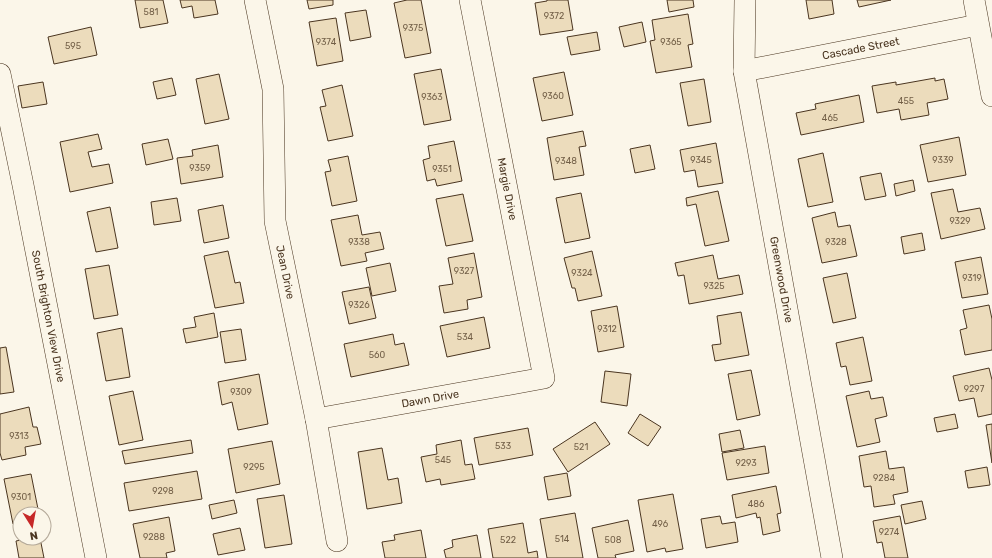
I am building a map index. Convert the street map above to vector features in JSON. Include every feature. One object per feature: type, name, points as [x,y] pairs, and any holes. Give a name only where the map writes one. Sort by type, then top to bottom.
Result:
[{"type":"street","name":"Jean Drive","points":[[255,0],[273,88],[275,221],[316,419],[337,541]]},
{"type":"street","name":"Margie Drive","points":[[470,0],[544,378]]},
{"type":"street","name":"Greenwood Drive","points":[[745,0],[744,70],[832,558]]},
{"type":"street","points":[[974,0],[992,96]]},
{"type":"street","name":"Cascade Street","points":[[744,70],[978,25]]},
{"type":"street","name":"South Brighton View Drive","points":[[0,74],[25,193],[96,558]]},
{"type":"street","name":"Dawn Drive","points":[[316,419],[544,378]]},
{"type":"building","points":[[135,0],[163,0],[168,23],[140,28]]},
{"type":"building","points":[[180,0],[215,0],[218,14],[194,18],[192,6],[182,8]]},
{"type":"building","points":[[307,0],[333,0],[333,5],[309,9]]},
{"type":"building","points":[[407,0],[421,0],[431,53],[405,58],[394,3]]},
{"type":"building","points":[[547,0],[568,0],[573,30],[540,35],[535,3]]},
{"type":"building","points":[[667,0],[693,0],[694,7],[669,12]]},
{"type":"building","points":[[806,0],[832,0],[834,14],[809,19]]},
{"type":"building","points":[[857,0],[891,0],[859,7]]},
{"type":"building","points":[[366,10],[371,37],[350,41],[345,13]]},
{"type":"building","points":[[688,14],[693,44],[688,45],[692,67],[656,73],[650,41],[655,40],[652,20]]},
{"type":"building","points":[[336,18],[343,61],[317,66],[309,22]]},
{"type":"building","points":[[642,22],[646,42],[624,47],[619,27]]},
{"type":"building","points":[[91,27],[97,55],[54,64],[48,37]]},
{"type":"building","points":[[597,32],[600,50],[571,55],[567,37]]},
{"type":"building","points":[[441,69],[451,120],[424,125],[414,74]]},
{"type":"building","points":[[564,72],[573,115],[542,121],[533,78]]},
{"type":"building","points":[[219,74],[229,119],[205,124],[196,79]]},
{"type":"building","points":[[172,78],[176,95],[157,99],[153,82]]},
{"type":"building","points":[[935,78],[935,81],[944,79],[948,99],[927,103],[929,115],[901,120],[899,109],[877,113],[872,86],[896,82],[896,85]]},
{"type":"building","points":[[704,79],[711,122],[688,126],[680,83]]},
{"type":"building","points":[[43,82],[47,104],[22,108],[18,86]]},
{"type":"building","points":[[342,85],[353,136],[328,141],[320,107],[326,106],[322,90]]},
{"type":"building","points":[[859,95],[864,122],[801,135],[796,113],[816,109],[815,104]]},
{"type":"building","points":[[583,131],[586,146],[579,147],[584,175],[554,180],[547,138]]},
{"type":"building","points":[[98,134],[102,149],[88,152],[92,167],[109,164],[113,183],[70,192],[60,142]]},
{"type":"building","points":[[959,137],[966,175],[928,182],[920,145]]},
{"type":"building","points":[[168,139],[173,159],[146,165],[142,144]]},
{"type":"building","points":[[454,141],[462,181],[437,186],[435,179],[427,181],[423,160],[430,158],[428,146]]},
{"type":"building","points":[[716,143],[723,183],[698,187],[695,170],[684,172],[680,150]]},
{"type":"building","points":[[218,145],[223,177],[181,184],[177,158],[193,156],[192,150]]},
{"type":"building","points":[[650,145],[655,169],[635,173],[630,149]]},
{"type":"building","points":[[823,153],[833,202],[808,207],[798,159]]},
{"type":"building","points":[[348,156],[357,201],[332,206],[325,172],[331,171],[328,160]]},
{"type":"building","points":[[881,173],[886,196],[865,200],[860,177]]},
{"type":"building","points":[[913,180],[915,191],[896,196],[894,184]]},
{"type":"building","points":[[953,189],[958,212],[980,208],[985,229],[941,239],[931,193]]},
{"type":"building","points":[[718,191],[729,241],[705,246],[696,204],[687,206],[686,198]]},
{"type":"building","points":[[581,193],[590,238],[565,243],[556,198]]},
{"type":"building","points":[[463,194],[473,241],[446,246],[436,199]]},
{"type":"building","points":[[177,198],[181,221],[154,225],[151,202]]},
{"type":"building","points":[[223,205],[229,238],[204,243],[198,210]]},
{"type":"building","points":[[110,207],[118,248],[96,252],[87,212]]},
{"type":"building","points":[[835,212],[838,227],[850,225],[857,256],[822,263],[812,218]]},
{"type":"building","points":[[358,215],[362,235],[380,232],[384,249],[365,253],[367,261],[341,266],[331,220]]},
{"type":"building","points":[[922,233],[925,250],[904,254],[901,237]]},
{"type":"building","points":[[228,251],[235,283],[240,282],[244,303],[215,308],[204,256]]},
{"type":"building","points":[[592,251],[602,296],[578,301],[575,288],[572,288],[564,258]]},
{"type":"building","points":[[474,253],[482,297],[467,300],[468,309],[444,313],[439,286],[453,284],[448,258]]},
{"type":"building","points":[[713,255],[718,279],[739,275],[743,294],[689,304],[684,275],[678,276],[675,263]]},
{"type":"building","points":[[981,257],[988,294],[962,298],[955,262]]},
{"type":"building","points":[[390,263],[396,291],[372,296],[366,268]]},
{"type":"building","points":[[109,265],[118,315],[94,319],[85,269]]},
{"type":"building","points":[[847,273],[856,318],[833,323],[823,278]]},
{"type":"building","points":[[369,287],[376,318],[349,324],[342,292]]},
{"type":"building","points":[[989,305],[992,319],[992,350],[965,355],[960,330],[967,328],[963,310]]},
{"type":"building","points":[[617,306],[624,347],[598,352],[591,311]]},
{"type":"building","points":[[741,312],[749,355],[715,361],[712,345],[721,344],[717,316]]},
{"type":"building","points":[[214,313],[218,337],[186,343],[183,329],[196,327],[194,317]]},
{"type":"building","points":[[484,317],[490,348],[447,357],[440,326]]},
{"type":"building","points":[[122,328],[130,377],[106,381],[97,333]]},
{"type":"building","points":[[241,329],[246,360],[225,363],[220,332]]},
{"type":"building","points":[[393,334],[395,345],[404,343],[409,365],[351,377],[344,344]]},
{"type":"building","points":[[863,337],[872,381],[850,385],[846,366],[841,367],[836,343]]},
{"type":"building","points":[[6,347],[14,392],[0,394],[0,348]]},
{"type":"building","points":[[989,368],[992,380],[992,414],[978,417],[974,398],[959,401],[953,376]]},
{"type":"building","points":[[751,370],[760,415],[737,420],[728,374]]},
{"type":"building","points":[[605,371],[631,374],[627,406],[601,402]]},
{"type":"building","points":[[259,374],[268,424],[238,430],[232,402],[222,405],[218,382]]},
{"type":"building","points":[[133,391],[143,440],[119,445],[109,396]]},
{"type":"building","points":[[869,391],[871,399],[883,397],[887,416],[875,419],[880,442],[857,447],[846,396]]},
{"type":"building","points":[[29,407],[33,427],[37,427],[41,444],[25,447],[26,455],[2,460],[0,453],[0,414]]},
{"type":"building","points":[[640,414],[661,427],[648,446],[628,433]]},
{"type":"building","points":[[955,414],[958,428],[937,432],[934,418]]},
{"type":"building","points":[[595,422],[610,444],[568,472],[553,449]]},
{"type":"building","points":[[992,424],[992,463],[986,425]]},
{"type":"building","points":[[528,428],[533,455],[479,465],[474,438]]},
{"type":"building","points":[[740,430],[744,448],[722,452],[719,434]]},
{"type":"building","points":[[191,440],[193,453],[125,464],[122,451]]},
{"type":"building","points":[[461,440],[465,465],[472,464],[475,479],[441,485],[440,479],[426,482],[421,457],[437,454],[436,445]]},
{"type":"building","points":[[272,441],[280,484],[236,493],[228,449]]},
{"type":"building","points":[[765,446],[769,473],[727,480],[722,453]]},
{"type":"building","points":[[382,448],[388,480],[398,478],[402,503],[367,509],[358,452]]},
{"type":"building","points":[[886,451],[889,469],[904,467],[908,492],[893,495],[895,504],[874,507],[871,486],[864,487],[859,456]]},
{"type":"building","points":[[987,467],[990,485],[968,488],[965,471]]},
{"type":"building","points":[[197,471],[202,499],[129,511],[124,483]]},
{"type":"building","points":[[567,473],[571,496],[548,500],[544,477]]},
{"type":"building","points":[[31,474],[37,506],[12,506],[12,519],[4,479]]},
{"type":"building","points":[[776,486],[781,513],[777,514],[780,531],[763,535],[760,517],[757,518],[756,513],[736,518],[732,495]]},
{"type":"building","points":[[673,494],[683,549],[666,552],[665,548],[647,552],[638,500]]},
{"type":"building","points":[[284,495],[292,544],[265,548],[257,499]]},
{"type":"building","points":[[234,500],[237,513],[212,519],[209,505]]},
{"type":"building","points":[[922,501],[926,519],[905,524],[901,505]]},
{"type":"building","points":[[575,513],[583,558],[547,558],[540,519]]},
{"type":"building","points":[[720,516],[722,524],[735,522],[738,542],[706,548],[701,519]]},
{"type":"building","points":[[900,516],[908,558],[885,558],[882,542],[877,543],[873,521]]},
{"type":"building","points":[[169,517],[175,551],[166,553],[167,558],[140,558],[133,524]]},
{"type":"building","points":[[628,520],[634,551],[615,555],[616,558],[598,558],[592,528]]},
{"type":"building","points":[[523,523],[528,553],[537,551],[538,558],[493,558],[488,529]]},
{"type":"building","points":[[240,528],[245,550],[218,555],[213,534]]},
{"type":"building","points":[[421,530],[426,558],[385,558],[382,542],[395,540],[394,535]]},
{"type":"building","points":[[477,535],[481,558],[446,558],[444,550],[453,547],[452,540]]},
{"type":"building","points":[[17,546],[42,546],[44,558],[19,558]]}]
